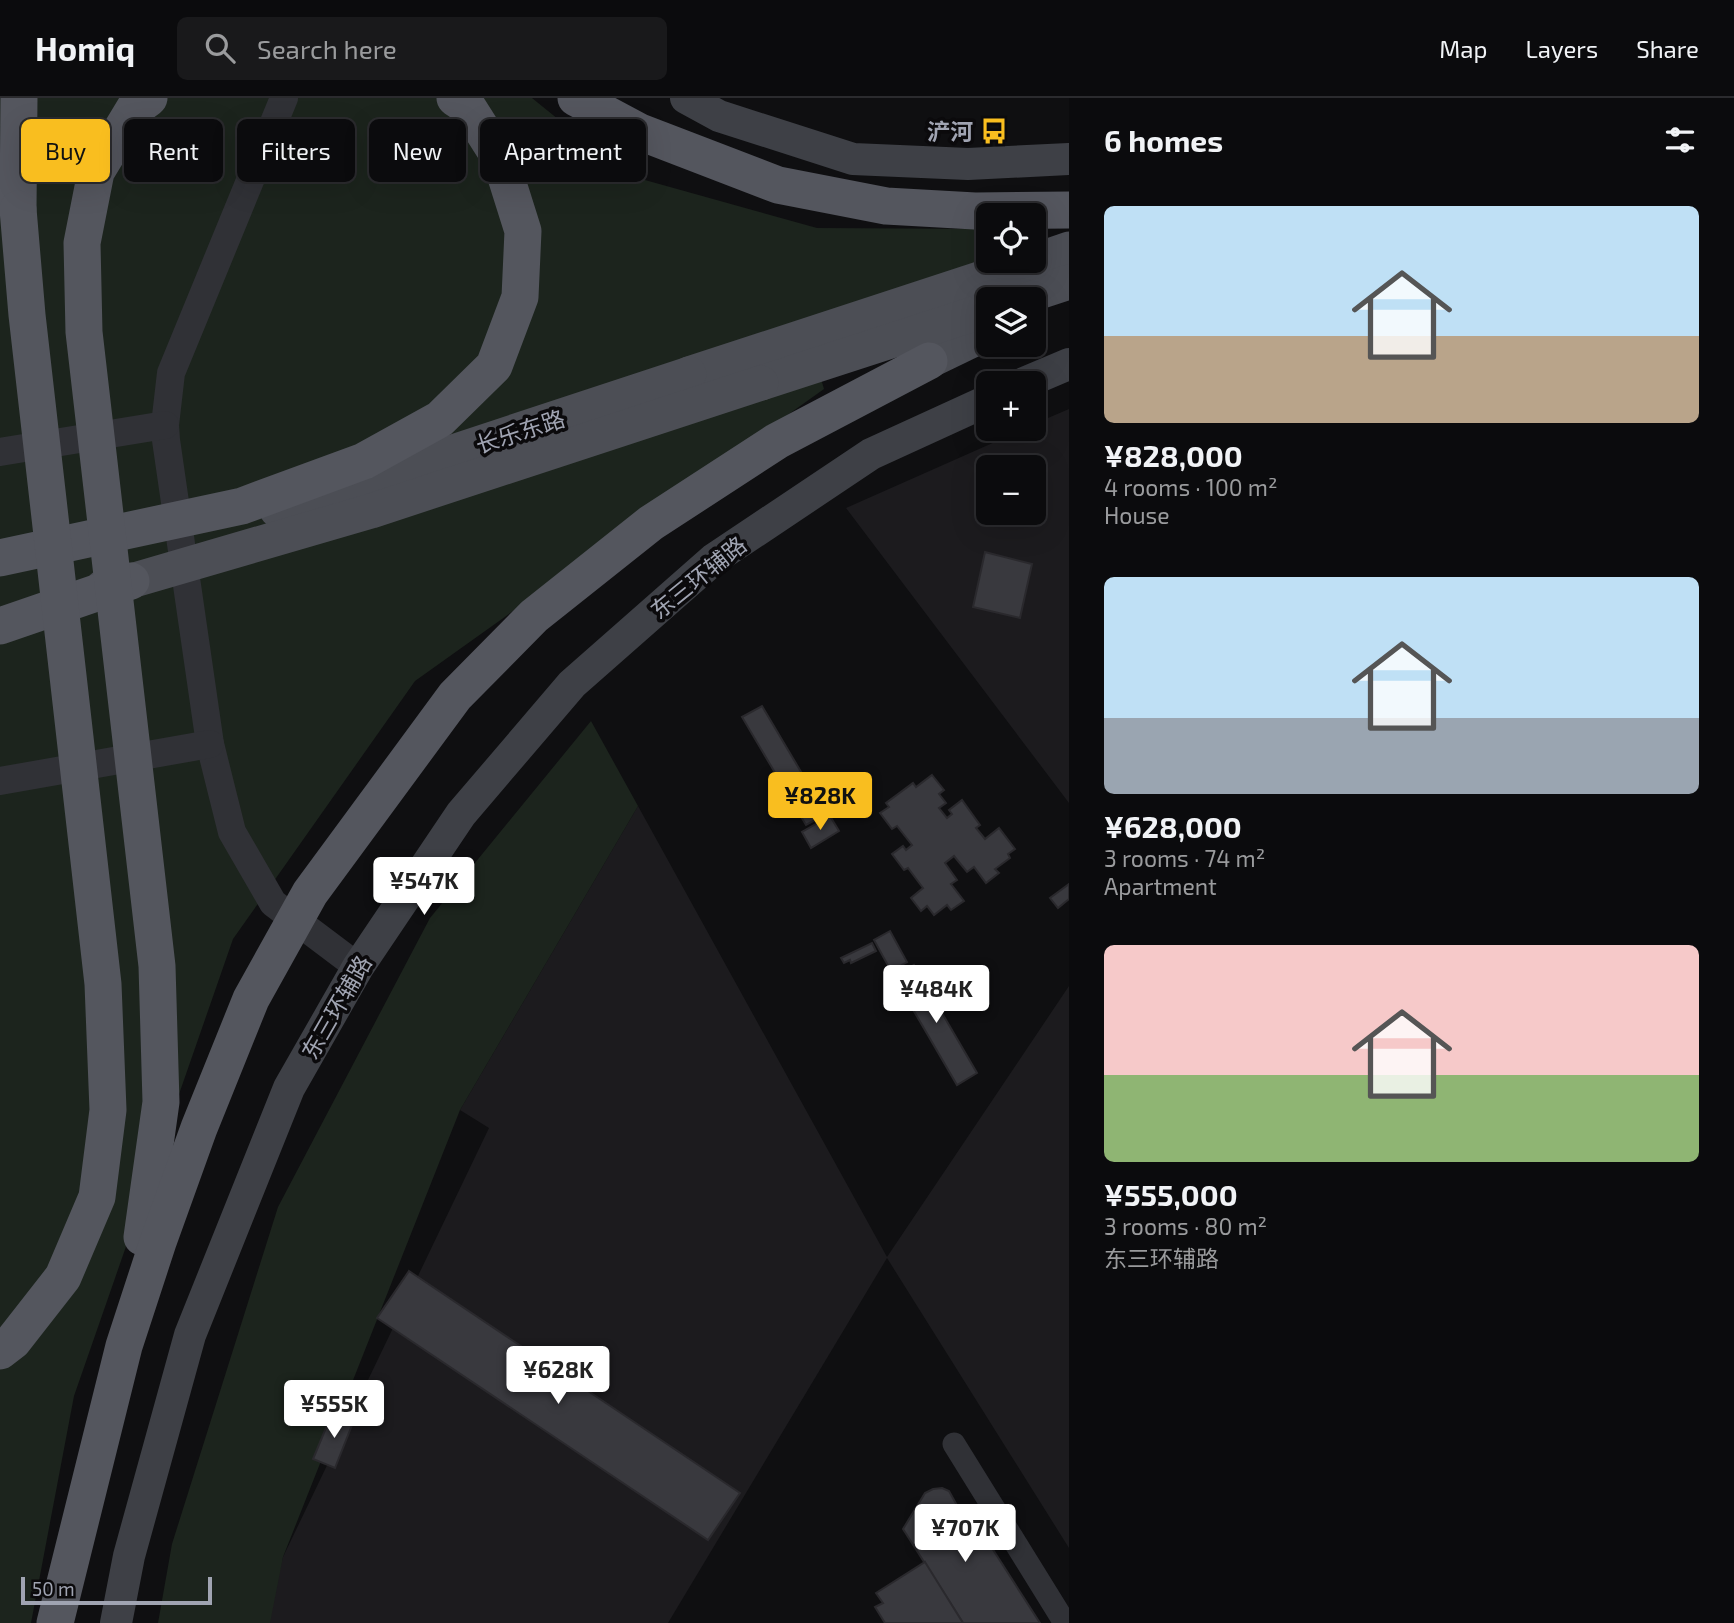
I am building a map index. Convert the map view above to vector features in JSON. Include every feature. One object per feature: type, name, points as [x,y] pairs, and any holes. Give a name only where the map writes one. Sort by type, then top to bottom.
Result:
[{"type":"highway","points":[[0,1351],[13,1341],[64,1277],[97,1197],[108,1110],[103,984],[30,343],[18,209],[19,98]]},
{"type":"highway","points":[[124,1346],[161,1102],[158,966],[84,332],[82,243],[96,172],[134,109],[149,98]]},
{"type":"highway","points":[[0,558],[242,506],[364,461],[440,419],[494,366],[520,297],[523,231],[500,158],[467,106],[455,98]]},
{"type":"highway","points":[[576,98],[616,119]]},
{"type":"highway","points":[[595,98],[623,119]]},
{"type":"highway","points":[[646,134],[778,185],[886,206],[975,211],[1069,209]]},
{"type":"highway","points":[[54,1623],[124,1346],[158,1242],[199,1128],[251,999],[310,893],[455,696],[534,617],[651,523],[777,441],[929,361]]},
{"type":"highway","points":[[0,626],[131,581]]},
{"type":"main road","points":[[686,98],[719,116],[853,159],[968,164],[1069,159]]},
{"type":"main road","name":"长乐东路","points":[[1046,257],[1069,249]]},
{"type":"main road","name":"长乐东路","points":[[0,575],[258,516],[997,273]]},
{"type":"main road","points":[[1046,290],[1069,282]]},
{"type":"main road","points":[[1046,305],[1069,294]]},
{"type":"main road","name":"长乐东路","points":[[0,607],[131,581],[371,511],[976,313]]},
{"type":"main road","points":[[929,361],[976,338]]},
{"type":"main road","points":[[1046,374],[1069,364]]},
{"type":"main road","name":"东三环辅路","points":[[116,1623],[129,1556],[190,1335],[289,1088],[358,967],[461,814],[572,684],[714,559],[871,454],[976,406]]},
{"type":"street","points":[[284,98],[171,373],[165,425],[210,744],[232,832],[273,902],[358,967]]},
{"type":"street","points":[[0,452],[165,425]]},
{"type":"street","points":[[0,781],[210,744]]},
{"type":"street","points":[[954,1444],[1065,1623]]},
{"type":"shaded area","points":[[0,98],[532,98],[558,119],[480,119],[480,182],[646,180],[817,228],[976,229],[976,266],[805,325],[824,389],[415,681],[233,939],[74,1396],[31,1623],[0,1623]]},
{"type":"shaded area","points":[[1069,409],[1069,803],[846,508],[997,441],[1046,441],[1046,419]]},
{"type":"shaded area","points":[[591,721],[638,806],[460,1110],[283,1557],[270,1623],[158,1623],[172,1544],[278,1207],[430,918]]},
{"type":"shaded area","points":[[638,806],[887,1257],[1069,986],[1069,1548],[887,1258],[668,1623],[266,1623],[283,1557],[489,1128],[460,1110]]},
{"type":"building","points":[[985,552],[1032,564],[1020,618],[973,607]]},
{"type":"building","points":[[762,706],[826,814],[806,825],[742,717]]},
{"type":"building","points":[[932,775],[944,790],[939,794],[946,803],[939,808],[947,818],[952,814],[949,810],[962,800],[980,825],[976,828],[985,839],[999,828],[1015,849],[1008,854],[1010,858],[995,869],[999,873],[986,883],[974,867],[967,872],[954,856],[945,863],[957,880],[951,884],[964,901],[951,910],[947,905],[934,915],[927,906],[921,911],[911,898],[923,888],[908,868],[904,870],[892,854],[903,846],[906,850],[912,845],[897,826],[892,829],[880,813],[889,807],[886,803],[913,783],[916,787]]},
{"type":"building","points":[[830,816],[839,831],[811,848],[802,832]]},
{"type":"building","points":[[1069,884],[1069,899],[1058,908],[1050,898]]},
{"type":"building","points":[[890,931],[907,962],[891,971],[874,940]]},
{"type":"building","points":[[872,943],[876,951],[851,963],[850,960],[844,963],[841,958]]},
{"type":"building","points":[[914,965],[977,1073],[957,1085],[894,977]]},
{"type":"building","points":[[409,1271],[740,1493],[708,1540],[377,1318]]},
{"type":"building","points":[[333,1411],[354,1420],[335,1468],[313,1459]]},
{"type":"building","points":[[942,1488],[949,1491],[959,1509],[952,1515],[960,1528],[974,1520],[1040,1623],[963,1623],[903,1529],[925,1493]]},
{"type":"building","points":[[925,1562],[963,1623],[885,1623],[875,1607],[883,1603],[876,1593]]},
{"type":"place","name":"浐河","points":[[994,131]]}]
